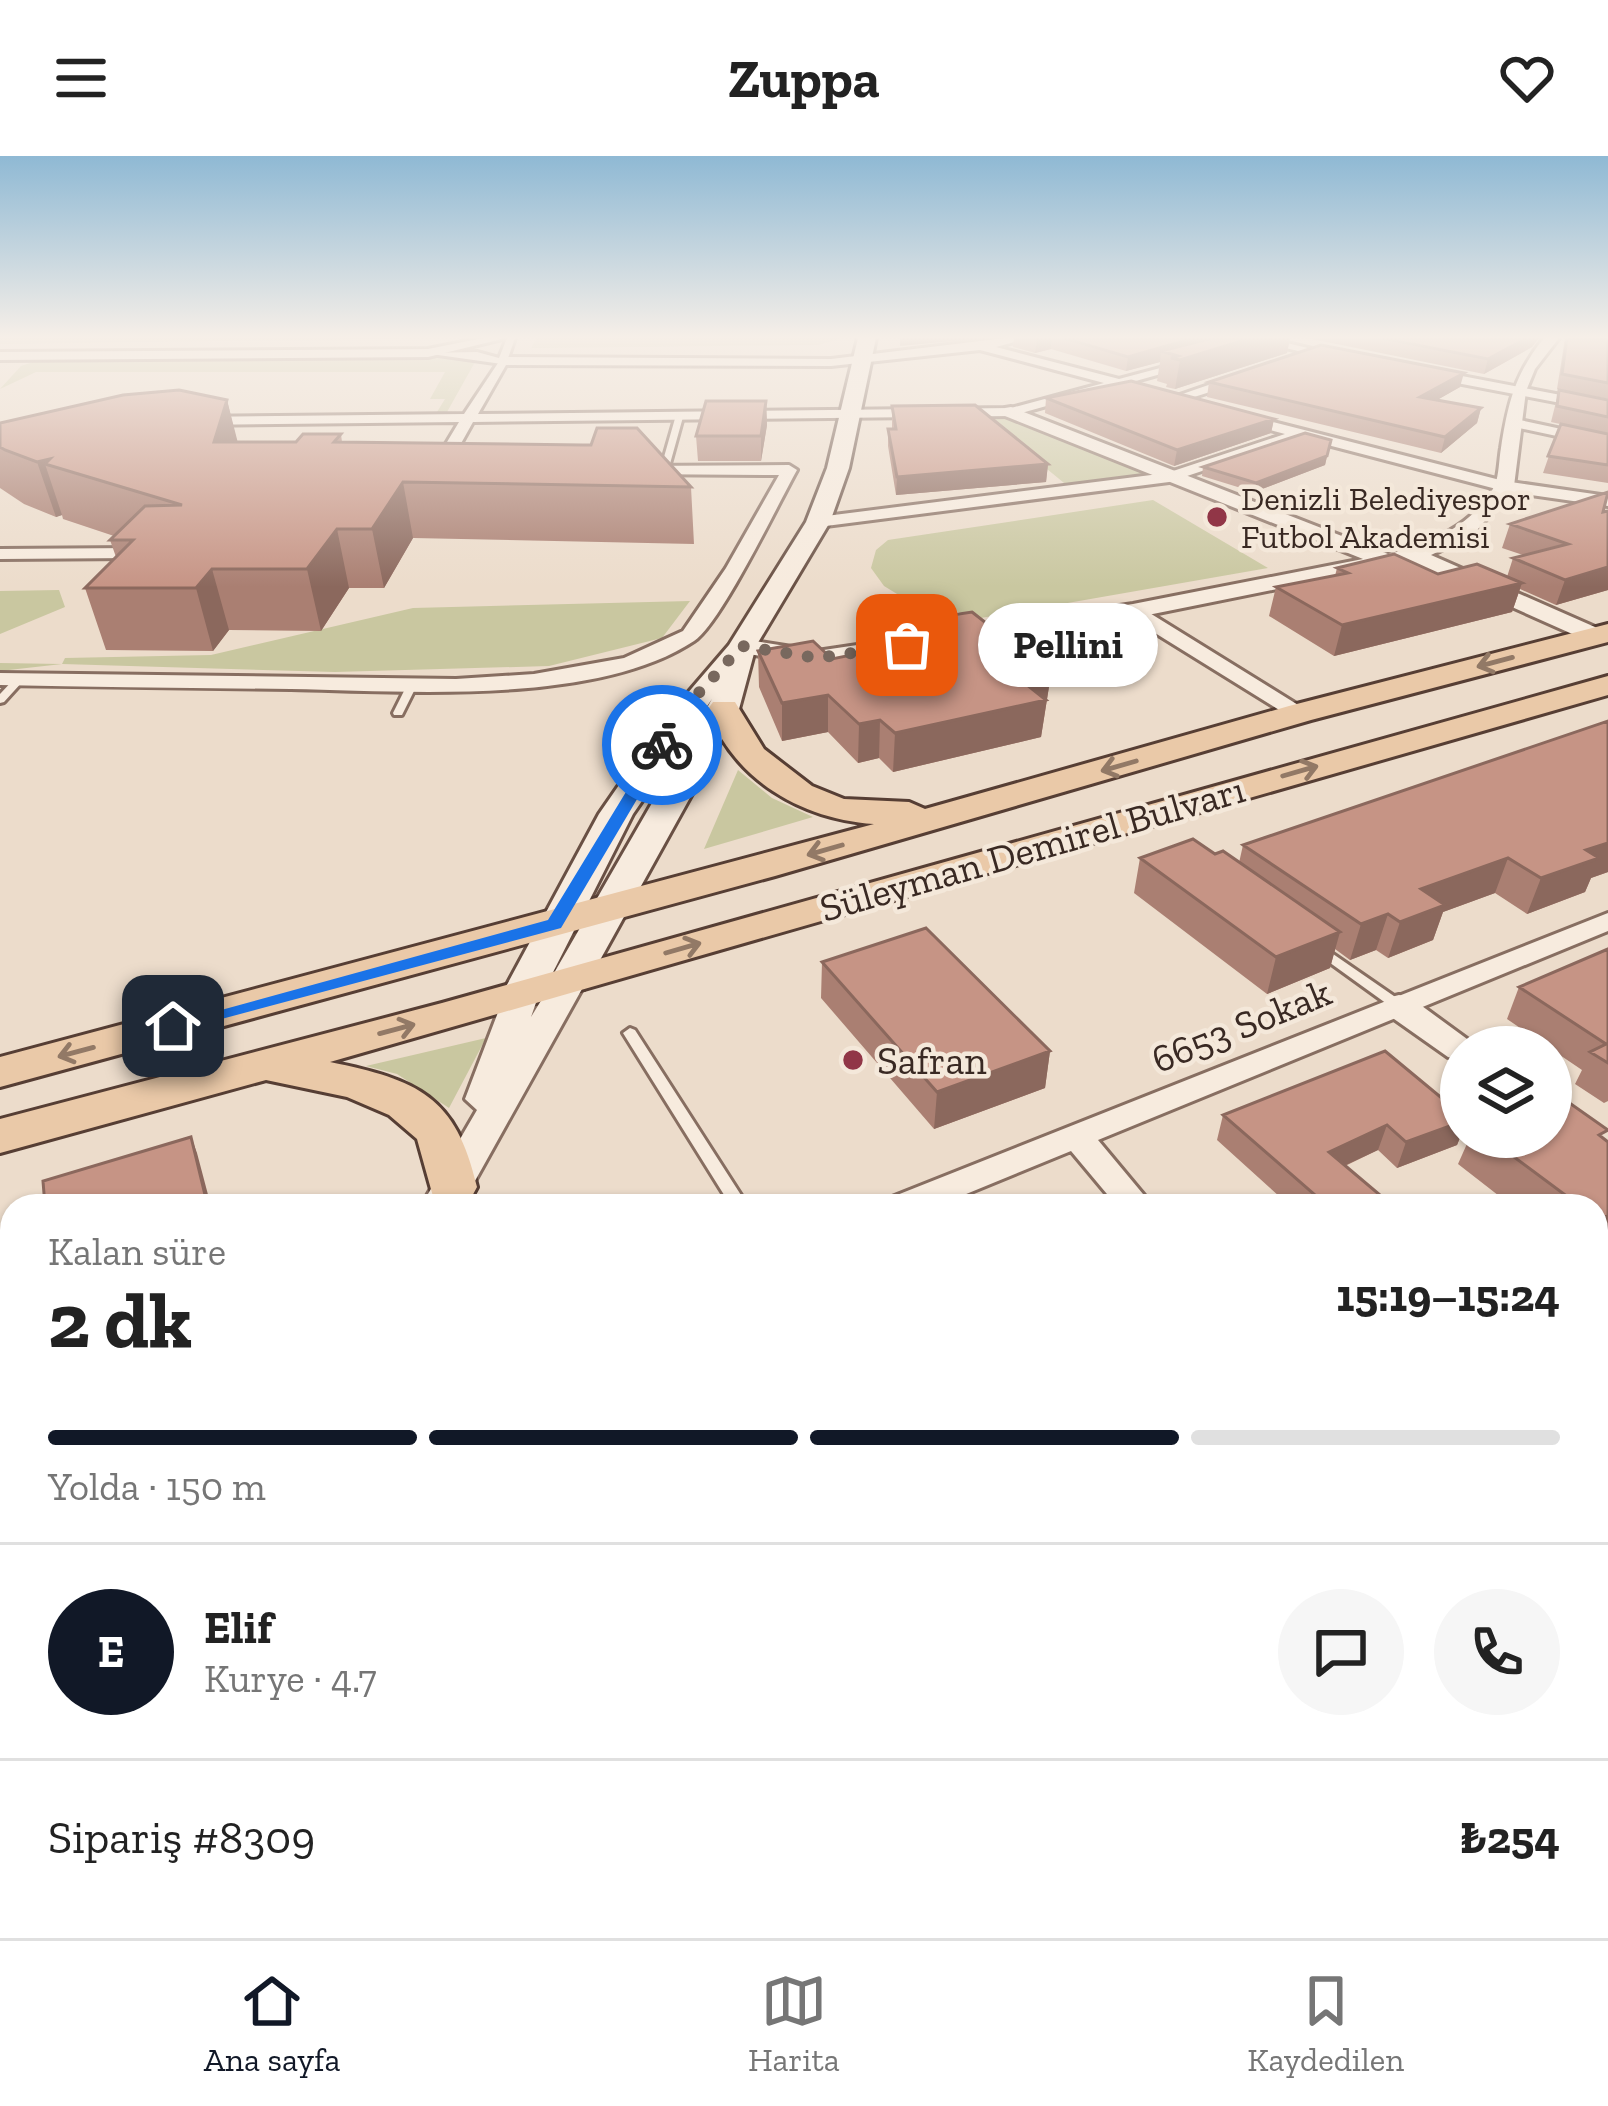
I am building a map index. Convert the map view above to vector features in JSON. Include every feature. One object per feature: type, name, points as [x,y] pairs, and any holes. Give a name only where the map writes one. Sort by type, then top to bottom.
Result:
[{"type":"main road","points":[[535,1007],[554,924],[683,710],[742,646],[818,523],[838,468],[846,421]]},
{"type":"main road","name":"Süleyman Demirel Bulvarı","points":[[0,1072],[608,910],[1300,713],[1602,634]]},
{"type":"main road","points":[[570,980],[724,710],[742,646]]},
{"type":"main road","name":"Süleyman Demirel Bulvarı","points":[[0,1136],[457,1013],[535,1007],[570,980],[1608,685]]},
{"type":"main road","points":[[724,710],[729,730],[743,746],[781,778],[825,805],[887,814],[978,806]]},
{"type":"main road","points":[[263,1065],[341,1077],[392,1096],[437,1132],[446,1194]]},
{"type":"street","points":[[265,421],[179,424],[244,440],[322,421]]},
{"type":"street","points":[[437,472],[467,421]]},
{"type":"street","points":[[1009,421],[1385,560]]},
{"type":"street","points":[[1253,421],[1504,486],[1608,501]]},
{"type":"street","points":[[742,646],[817,658],[1132,611],[1413,555],[1466,531],[1504,486],[1515,423],[1608,443]]},
{"type":"street","points":[[818,523],[1169,477],[1298,434]]},
{"type":"street","points":[[9,680],[495,684],[629,663],[690,635],[735,568],[789,470],[619,471]]},
{"type":"street","points":[[416,472],[460,472]]},
{"type":"street","points":[[1059,479],[1075,492]]},
{"type":"street","points":[[0,554],[133,553]]},
{"type":"street","points":[[1413,555],[1602,634]]},
{"type":"street","points":[[1132,611],[1300,713]]},
{"type":"street","name":"6653 Sokak","points":[[934,1194],[1608,921]]},
{"type":"street","points":[[1399,1006],[1440,1034]]},
{"type":"street","points":[[447,1194],[535,1007]]},
{"type":"street","points":[[1077,1137],[1126,1194]]},
{"type":"lane","points":[[664,470],[679,421]]},
{"type":"lane","points":[[0,700],[9,680]]},
{"type":"lane","points":[[398,713],[412,685]]},
{"type":"lane","points":[[1315,946],[1399,1006]]},
{"type":"lane","points":[[630,1033],[732,1194]]},
{"type":"shaded area","points":[[989,421],[1033,421],[1169,477],[1075,492]]},
{"type":"shaded area","points":[[1153,500],[1268,568],[981,618],[902,597],[884,586],[871,568],[876,550],[888,540]]},
{"type":"shaded area","points":[[59,590],[65,607],[0,634],[0,591]]},
{"type":"shaded area","points":[[690,601],[662,638],[549,666],[335,672],[62,664],[65,658],[211,655],[413,608]]},
{"type":"shaded area","points":[[0,663],[62,664],[0,671]]},
{"type":"shaded area","points":[[738,770],[772,798],[813,817],[704,849]]},
{"type":"shaded area","points":[[486,1038],[449,1108],[397,1074],[366,1066]]},
{"type":"building","points":[[220,421],[214,442],[296,442],[303,434],[341,434],[334,442],[591,445],[597,428],[637,428],[691,487],[403,482],[372,529],[337,529],[307,569],[212,569],[196,588],[85,588],[133,540],[110,540],[145,506],[182,505],[45,464],[50,459],[37,462],[5,450],[0,447],[0,423]]},
{"type":"building","points":[[700,421],[763,421],[761,436],[696,436]]},
{"type":"building","points":[[895,421],[995,421],[1048,464],[897,477],[888,429],[896,429]]},
{"type":"building","points":[[1104,421],[1267,421],[1177,450]]},
{"type":"building","points":[[1377,421],[1465,421],[1445,437]]},
{"type":"building","points":[[1561,424],[1608,434],[1608,465],[1548,456]]},
{"type":"building","points":[[1305,433],[1331,440],[1327,456],[1256,483],[1203,467]]},
{"type":"building","points":[[1608,492],[1603,512],[1608,511],[1608,567],[1565,580],[1513,558],[1568,544],[1510,524]]},
{"type":"building","points":[[1394,554],[1438,574],[1477,564],[1522,583],[1342,625],[1276,587],[1348,573],[1337,568]]},
{"type":"building","points":[[972,612],[1051,674],[1022,681],[1046,700],[895,733],[880,720],[859,724],[828,695],[782,703],[758,651],[813,641],[832,659],[921,641],[899,623]]},
{"type":"building","points":[[1608,721],[1608,843],[1586,850],[1599,858],[1541,878],[1508,858],[1421,889],[1445,905],[1400,922],[1388,914],[1361,924],[1243,845]]},
{"type":"building","points":[[1193,839],[1215,854],[1223,851],[1340,932],[1276,957],[1140,858]]},
{"type":"building","points":[[926,928],[1050,1051],[937,1092],[822,962]]},
{"type":"building","points":[[1608,949],[1608,1063],[1590,1052],[1606,1044],[1519,987]]},
{"type":"building","points":[[1385,1051],[1440,1097],[1440,1130],[1406,1142],[1387,1125],[1329,1152],[1379,1194],[1314,1194],[1223,1115]]},
{"type":"building","points":[[1572,1105],[1608,1130],[1599,1135],[1608,1142],[1608,1194],[1564,1194],[1515,1158],[1572,1158]]},
{"type":"building","points":[[191,1137],[205,1194],[44,1194],[43,1181]]},
{"type":"way so far","points":[[662,745],[683,710],[742,646],[817,658],[907,645]]},
{"type":"place","name":"Denizli Belediyespor Futbol Akademisi","points":[[1217,517]]},
{"type":"place","name":"Pellini","points":[[907,645]]},
{"type":"place","name":"Safran","points":[[853,1060]]},
{"type":"route","points":[[173,1026],[554,924],[662,745]]}]
